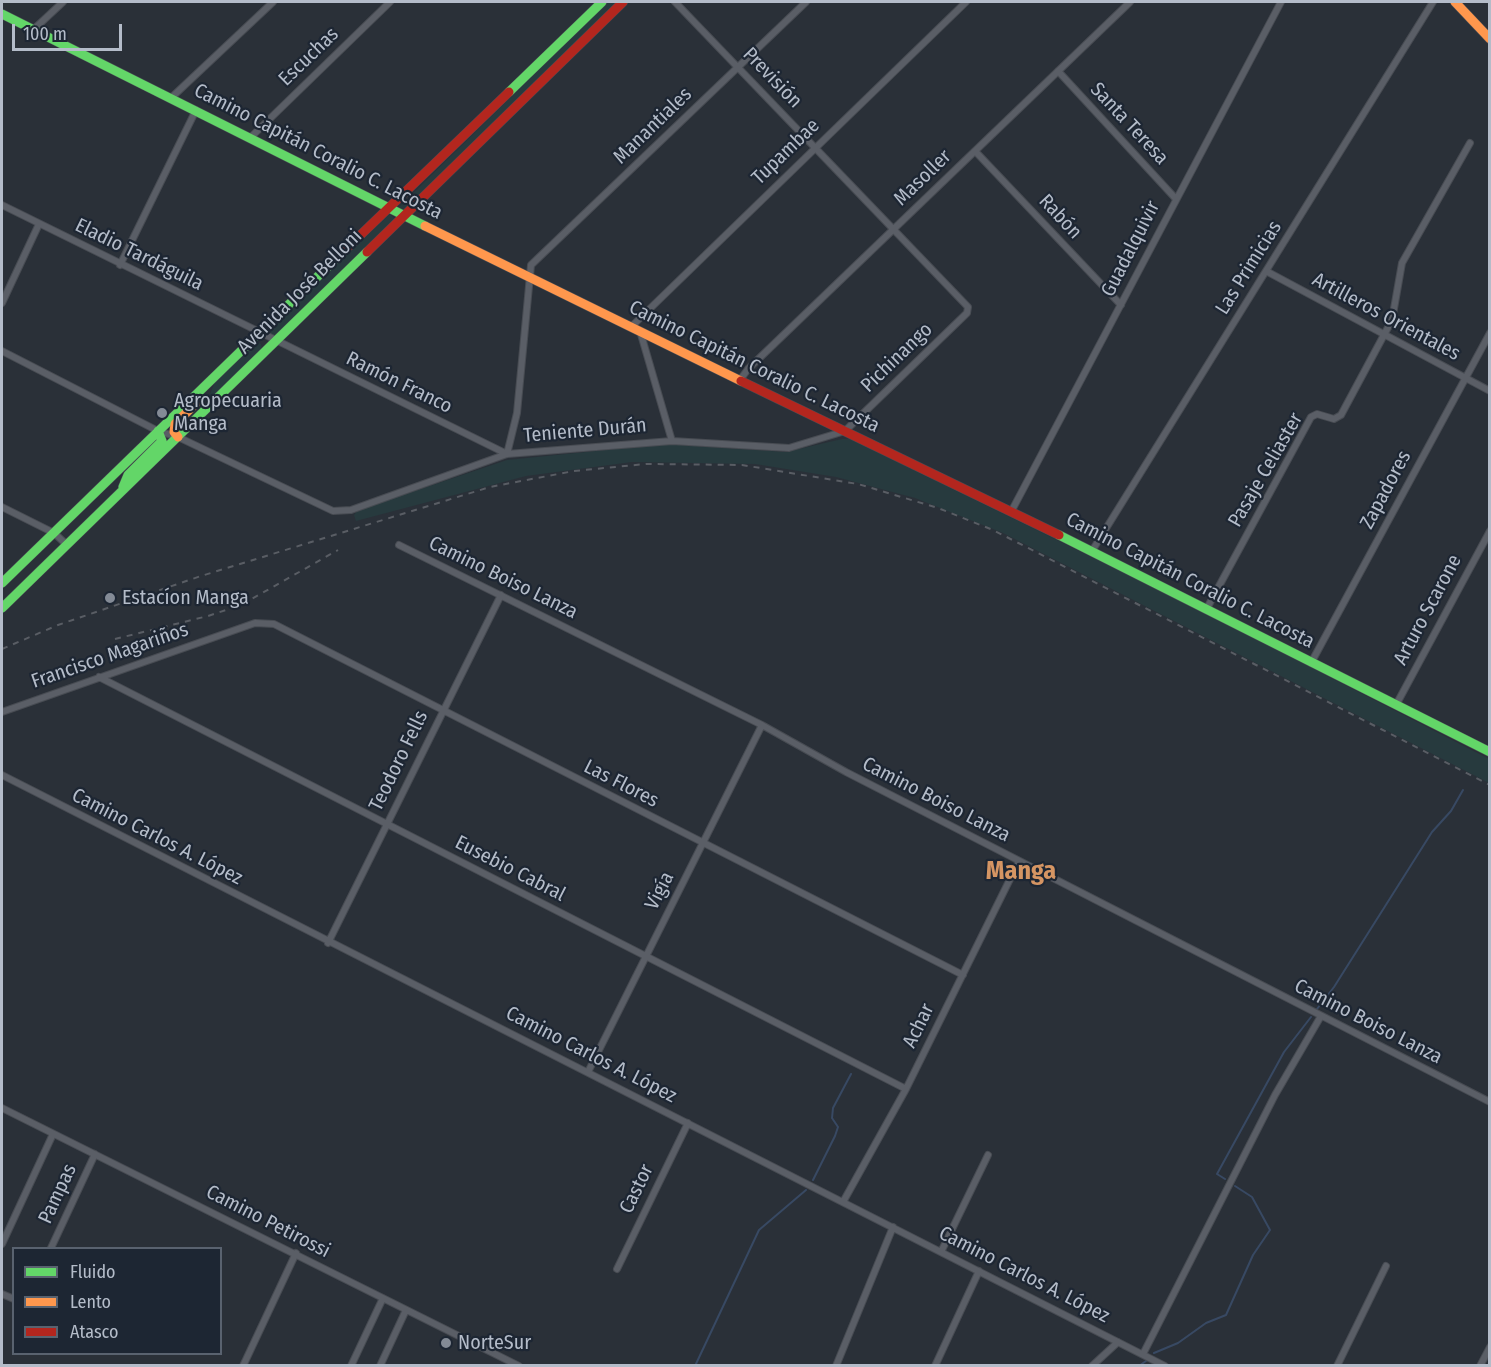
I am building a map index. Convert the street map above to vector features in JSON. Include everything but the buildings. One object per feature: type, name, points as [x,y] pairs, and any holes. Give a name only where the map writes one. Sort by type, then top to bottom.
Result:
[{"type":"main road","name":"Avenida José Belloni","points":[[2,583],[602,2]]},
{"type":"main road","name":"Avenida José Belloni","points":[[2,608],[623,2]]},
{"type":"main road","points":[[1455,2],[1490,39]]},
{"type":"main road","name":"Camino Capitán Coralio C. Lacosta","points":[[2,14],[528,277],[1092,551],[1206,611],[1490,752]]},
{"type":"main road","points":[[178,437],[174,432],[175,424],[195,405],[203,389]]},
{"type":"main road","points":[[122,489],[128,475],[162,441],[158,431]]},
{"type":"street","points":[[33,30],[63,2]]},
{"type":"street","points":[[171,98],[273,2]]},
{"type":"street","name":"Escuchas","points":[[250,137],[390,2]]},
{"type":"street","name":"Previsión","points":[[675,2],[968,307]]},
{"type":"street","name":"Manantiales","points":[[528,277],[531,265],[806,2]]},
{"type":"street","name":"Tupambae","points":[[635,329],[815,146],[966,2]]},
{"type":"street","name":"Masoller","points":[[740,380],[748,369],[1130,2]]},
{"type":"street","name":"Guadalquivir","points":[[1011,512],[1281,2]]},
{"type":"street","name":"Las Primicias","points":[[1092,551],[1433,2]]},
{"type":"street","name":"Santa Teresa","points":[[1058,71],[1176,199]]},
{"type":"street","points":[[120,265],[196,110]]},
{"type":"street","name":"Pasaje Celiaster","points":[[1206,611],[1311,417],[1317,414],[1338,418],[1385,335],[1395,311],[1401,263],[1470,142]]},
{"type":"street","name":"Rabón","points":[[975,151],[1121,305]]},
{"type":"street","name":"Eladio Tardáguila","points":[[2,205],[277,341]]},
{"type":"street","points":[[2,303],[39,224]]},
{"type":"street","name":"Artilleros Orientales","points":[[1266,271],[1490,391]]},
{"type":"street","points":[[507,454],[517,412],[528,277]]},
{"type":"street","name":"Pichinango","points":[[845,431],[967,313],[968,307]]},
{"type":"street","points":[[635,329],[672,441]]},
{"type":"street","name":"Zapadores","points":[[1311,663],[1490,333]]},
{"type":"street","name":"Ramón Franco","points":[[277,341],[507,454]]},
{"type":"street","points":[[2,351],[158,431],[178,437]]},
{"type":"street","name":"Teniente Durán","points":[[178,437],[333,512],[351,510],[507,454],[672,441],[783,449],[800,447],[845,431]]},
{"type":"street","points":[[2,507],[54,533],[66,544]]},
{"type":"street","name":"Arturo Scarone","points":[[1396,705],[1490,531]]},
{"type":"street","name":"Camino Boiso Lanza","points":[[399,545],[762,726],[1019,861],[1490,1102]]},
{"type":"street","name":"Teodoro Fells","points":[[328,943],[501,595]]},
{"type":"street","name":"Las Flores","points":[[264,622],[274,624],[963,975]]},
{"type":"street","name":"Francisco Magariños","points":[[2,712],[255,623],[264,622]]},
{"type":"street","name":"Eusebio Cabral","points":[[99,677],[906,1089]]},
{"type":"street","name":"Vigía","points":[[588,1072],[762,726]]},
{"type":"street","name":"Camino Carlos A. López","points":[[2,775],[328,943],[588,1072],[1165,1365]]},
{"type":"street","name":"Achar","points":[[843,1202],[906,1089],[1019,861]]},
{"type":"street","points":[[1143,1354],[1275,1095],[1321,1016]]},
{"type":"street","name":"Camino Petirossi","points":[[2,1108],[519,1365]]},
{"type":"street","name":"Castor","points":[[617,1269],[688,1123]]},
{"type":"street","points":[[2,1244],[53,1134]]},
{"type":"street","name":"Pampas","points":[[51,1247],[95,1154]]},
{"type":"street","points":[[941,1251],[988,1155]]},
{"type":"street","points":[[836,1365],[893,1227]]},
{"type":"street","points":[[243,1365],[296,1253]]},
{"type":"street","points":[[1337,1365],[1386,1266]]},
{"type":"street","points":[[935,1365],[979,1271]]},
{"type":"street","points":[[351,1365],[383,1298]]},
{"type":"street","points":[[381,1365],[406,1310]]},
{"type":"street","points":[[1092,1365],[1118,1342]]},
{"type":"street","points":[[1480,1365],[1490,1347]]},
{"type":"green space","points":[[608,2],[619,2],[403,211],[398,208]]},
{"type":"green space","points":[[390,214],[395,219],[273,338],[268,334],[268,330]]},
{"type":"green space","points":[[257,342],[261,344],[262,349],[189,419],[207,401],[215,382]]},
{"type":"green space","points":[[850,439],[1184,602],[1489,759],[1489,783],[1003,533],[915,498],[836,477],[755,464],[632,462],[526,476],[356,521],[354,515],[358,510],[507,460],[665,444],[786,452]]},
{"type":"waterway","points":[[1317,1009],[1334,987],[1432,832],[1451,811],[1463,790]]},
{"type":"waterway","points":[[1225,1179],[1217,1174],[1284,1052],[1311,1017]]},
{"type":"waterway","points":[[813,1180],[835,1136],[838,1127],[832,1118],[833,1108],[851,1074]]},
{"type":"waterway","points":[[1154,1353],[1178,1343],[1206,1323],[1226,1315],[1253,1255],[1270,1230],[1252,1197],[1235,1186]]},
{"type":"waterway","points":[[695,1366],[759,1230],[806,1190]]},
{"type":"waterway","points":[[1139,1366],[1146,1361]]},
{"type":"railway","points":[[2,649],[58,625],[201,576],[490,487],[574,471],[646,464],[742,465],[858,484],[938,508],[993,530],[1490,785]]},
{"type":"railway","points":[[115,639],[208,616],[241,605],[338,550]]},
{"type":"traffic: fast","points":[[509,92],[602,2]]},
{"type":"traffic: fast","points":[[2,14],[425,226]]},
{"type":"traffic: fast","points":[[2,583],[347,248]]},
{"type":"traffic: fast","points":[[2,608],[367,252]]},
{"type":"traffic: fast","points":[[123,487],[128,475],[162,441],[158,431]]},
{"type":"traffic: fast","points":[[1059,535],[1490,752]]},
{"type":"traffic: slow","points":[[1455,2],[1490,39]]},
{"type":"traffic: slow","points":[[425,226],[741,381]]},
{"type":"traffic: slow","points":[[178,437],[174,432],[175,424],[197,402]]},
{"type":"traffic: jam","points":[[367,252],[623,2]]},
{"type":"traffic: jam","points":[[347,248],[509,92]]},
{"type":"traffic: jam","points":[[741,381],[1059,535]]},
{"type":"place","name":"Agropecuaria Manga","points":[[162,413]]},
{"type":"place","name":"Estacíon Manga","points":[[110,598]]},
{"type":"place","name":"NorteSur","points":[[446,1343]]},
{"type":"district","name":"Manga","points":[[1021,872]]}]
